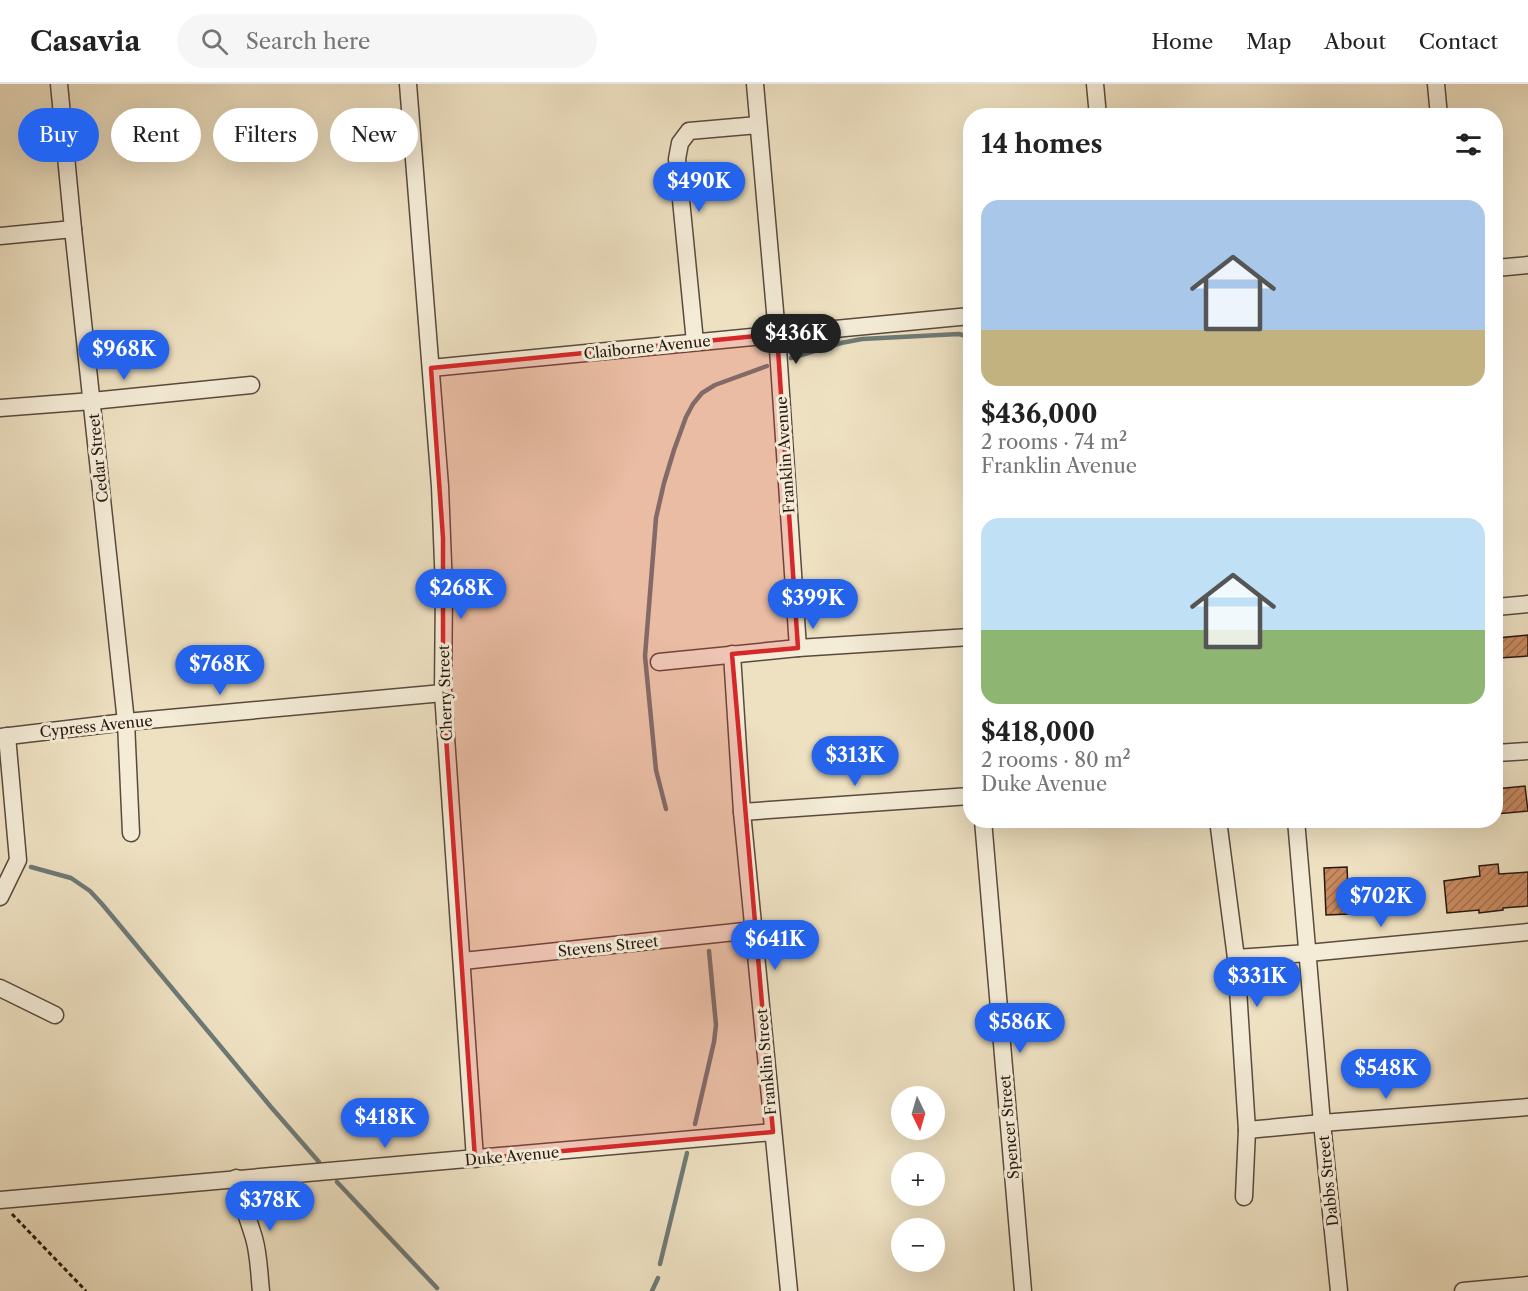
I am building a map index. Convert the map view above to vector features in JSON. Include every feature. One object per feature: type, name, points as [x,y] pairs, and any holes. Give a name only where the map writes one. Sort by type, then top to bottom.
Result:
[{"type":"street","name":"Cedar Street","points":[[59,84],[126,722],[131,833]]},
{"type":"street","name":"Cherry Street","points":[[408,84],[432,368],[443,538],[443,693],[476,1159]]},
{"type":"street","name":"Franklin Avenue","points":[[755,84],[777,334],[798,648]]},
{"type":"street","points":[[1095,84],[1097,108]]},
{"type":"street","points":[[1436,84],[1438,108]]},
{"type":"street","points":[[695,342],[676,159],[680,143],[689,131],[758,125]]},
{"type":"street","points":[[0,236],[73,229]]},
{"type":"street","points":[[1503,267],[1528,265]]},
{"type":"street","name":"Claiborne Avenue","points":[[432,368],[963,316]]},
{"type":"street","points":[[0,408],[251,386]]},
{"type":"street","points":[[1503,606],[1528,604]]},
{"type":"street","points":[[659,663],[798,648],[963,637]]},
{"type":"street","name":"Franklin Street","points":[[732,654],[742,812],[789,1291]]},
{"type":"street","name":"Cypress Avenue","points":[[3,737],[126,722],[443,693]]},
{"type":"street","points":[[0,897],[18,860],[3,737]]},
{"type":"street","points":[[1503,752],[1528,750]]},
{"type":"street","points":[[742,812],[963,796]]},
{"type":"street","name":"Spencer Street","points":[[984,828],[1023,1291]]},
{"type":"street","points":[[1219,828],[1236,958],[1247,1130],[1244,1197]]},
{"type":"street","name":"Dabbs Street","points":[[1297,828],[1339,1291]]},
{"type":"street","name":"Stevens Street","points":[[463,961],[754,930]]},
{"type":"street","points":[[1236,958],[1528,932]]},
{"type":"street","points":[[0,988],[55,1015]]},
{"type":"street","points":[[1247,1130],[1528,1107]]},
{"type":"street","name":"Duke Avenue","points":[[4,1205],[236,1178],[773,1132]]},
{"type":"street","points":[[236,1178],[242,1205],[254,1238],[261,1291]]},
{"type":"street","points":[[1463,1291],[1528,1285]]},
{"type":"path","points":[[4,1205],[86,1291]]},
{"type":"highlighted area","points":[[777,334],[798,648],[732,654],[773,1132],[475,1159],[443,693],[443,538],[431,368]]},
{"type":"building","points":[[1528,635],[1528,656],[1503,658],[1503,637]]},
{"type":"building","points":[[1525,786],[1528,811],[1503,813],[1503,788]]},
{"type":"building","points":[[1498,864],[1499,874],[1528,872],[1528,906],[1479,913],[1479,910],[1447,913],[1444,881],[1480,876],[1479,866]]},
{"type":"building","points":[[1347,867],[1349,914],[1326,915],[1324,868]]},
{"type":"waterway","points":[[791,358],[862,339],[963,335]]},
{"type":"waterway","points":[[666,809],[656,770],[645,656],[656,518],[674,450],[693,404],[702,393],[715,385],[767,366]]},
{"type":"waterway","points":[[31,867],[71,878],[90,891],[319,1162]]},
{"type":"waterway","points":[[695,1124],[716,1025],[709,951]]},
{"type":"waterway","points":[[660,1264],[687,1153]]},
{"type":"waterway","points":[[337,1182],[437,1288]]},
{"type":"waterway","points":[[652,1291],[658,1278]]}]
